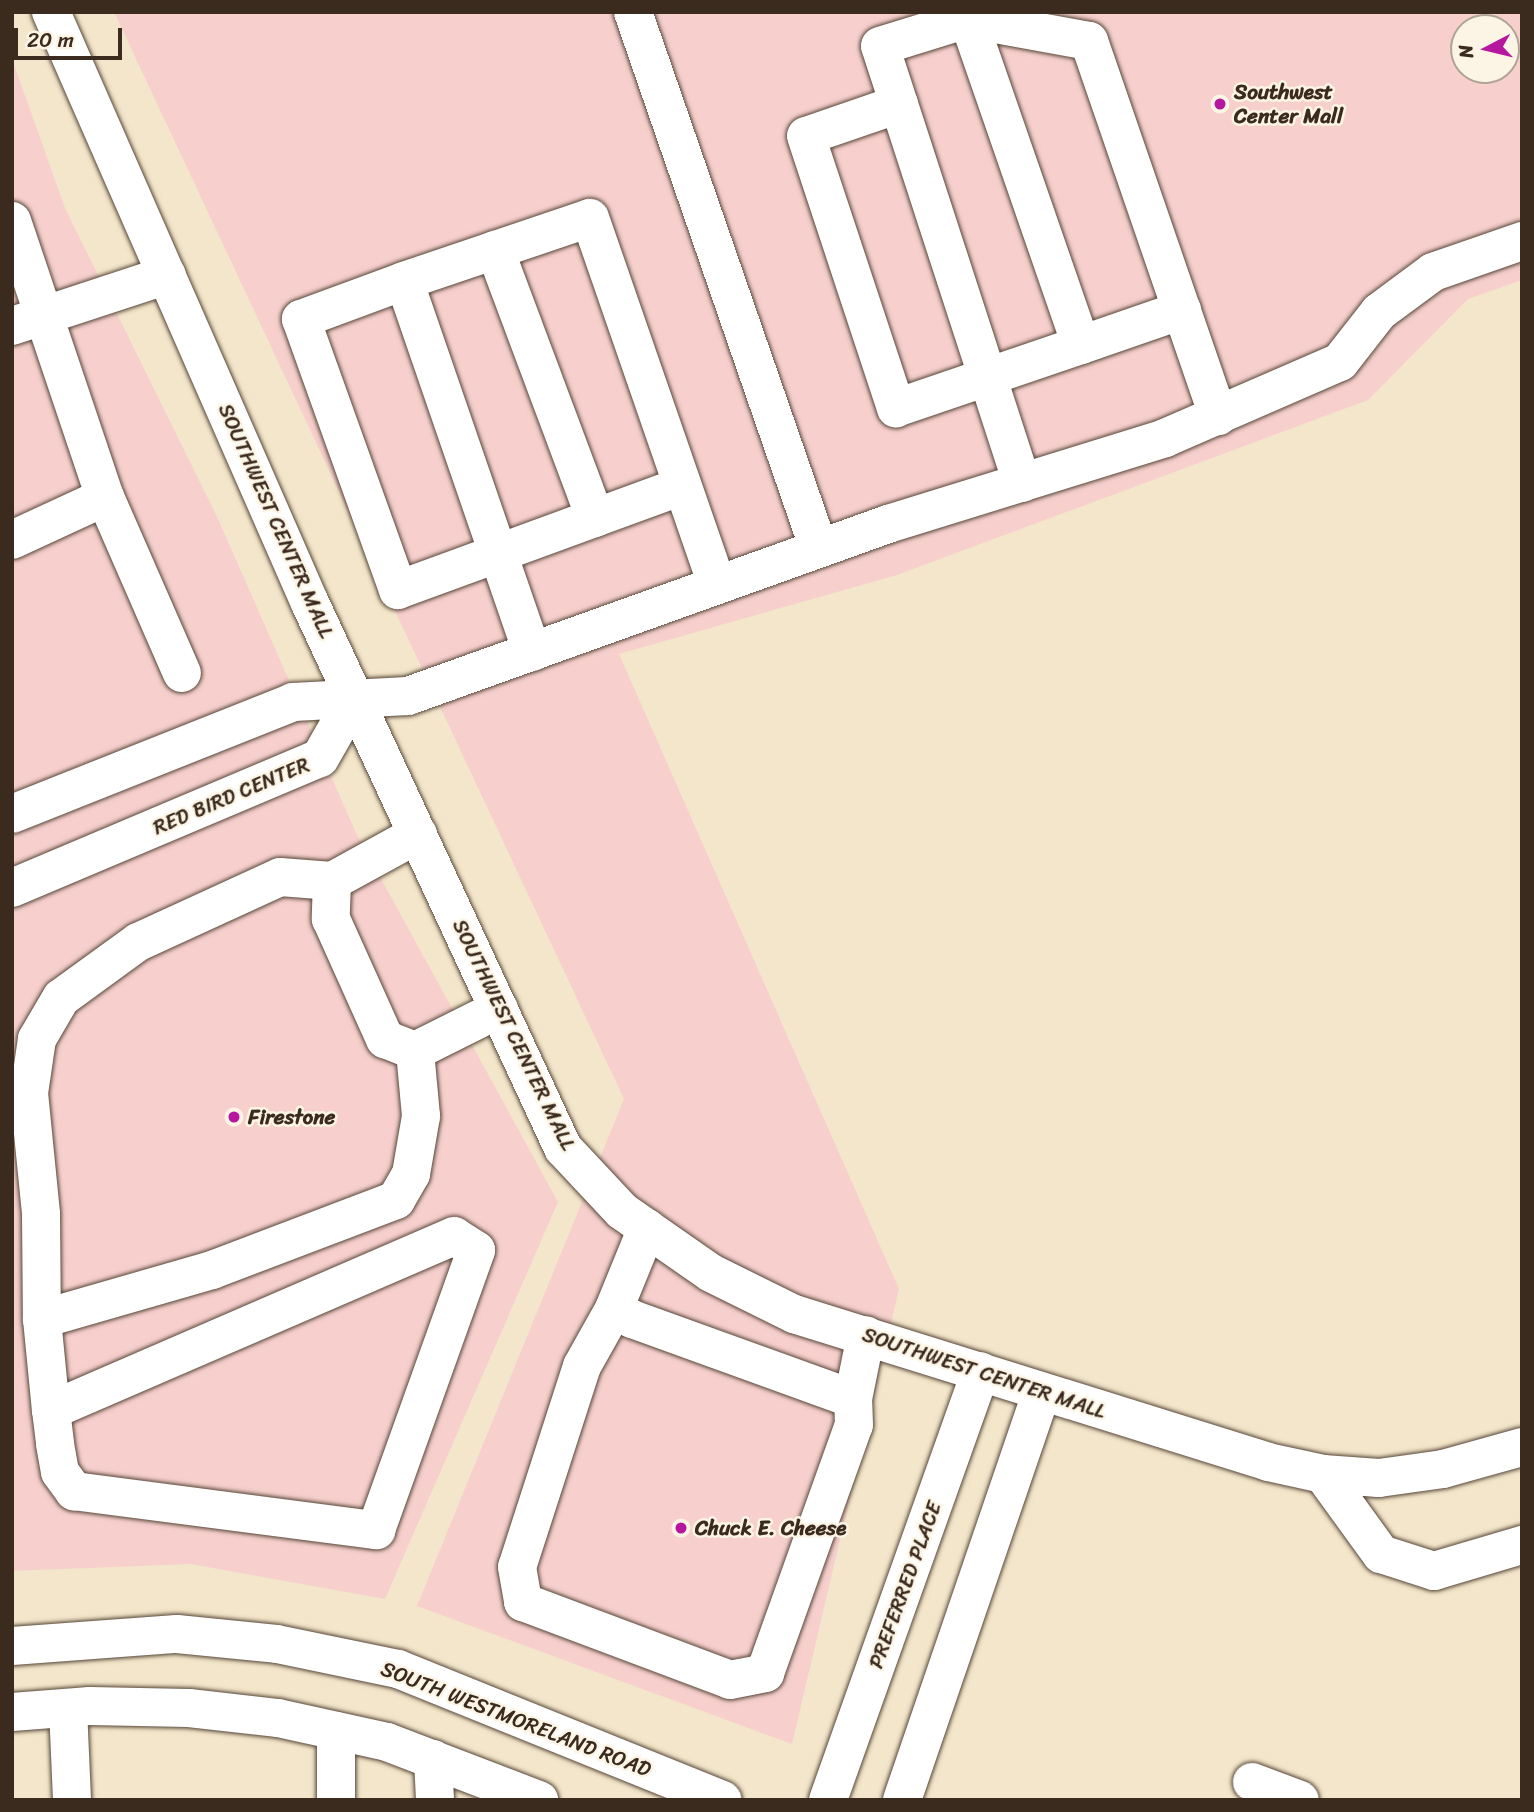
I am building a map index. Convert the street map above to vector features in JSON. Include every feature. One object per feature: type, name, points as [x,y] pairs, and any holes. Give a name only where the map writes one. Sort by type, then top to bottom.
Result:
[{"type":"street","name":"SOUTHWEST CENTER MALL","points":[[51,12],[355,697],[563,1148],[622,1211],[711,1273],[794,1314],[1268,1462],[1324,1474],[1379,1478],[1443,1469],[1522,1447]]},
{"type":"street","points":[[633,12],[819,549]]},
{"type":"street","points":[[1022,483],[880,46],[968,19],[1089,41],[1219,416]]},
{"type":"street","points":[[968,19],[1081,345]]},
{"type":"street","points":[[899,104],[806,136],[897,408],[1182,310]]},
{"type":"street","points":[[682,486],[398,590],[301,319],[590,218],[717,585]]},
{"type":"street","points":[[12,221],[29,320],[182,673]]},
{"type":"street","points":[[12,814],[293,702],[408,696],[819,549],[1165,438],[1340,362],[1379,312],[1433,272],[1522,241]]},
{"type":"street","points":[[495,250],[595,518]]},
{"type":"street","points":[[29,320],[167,275]]},
{"type":"street","points":[[404,281],[532,652]]},
{"type":"street","points":[[12,540],[105,497]]},
{"type":"street","name":"RED BIRD CENTER","points":[[12,888],[320,758],[355,697]]},
{"type":"street","points":[[51,1410],[454,1236],[476,1250],[376,1530],[74,1491],[61,1472],[51,1410],[42,1319],[41,1214],[29,1093],[37,1039],[61,998],[138,942],[280,877],[332,881],[418,834]]},
{"type":"street","points":[[332,881],[331,919],[384,1039],[415,1051],[499,1009]]},
{"type":"street","points":[[42,1319],[212,1270],[396,1200],[411,1174],[421,1116],[415,1051]]},
{"type":"street","points":[[647,1228],[614,1309],[582,1366],[517,1567],[523,1602],[730,1680],[765,1673],[854,1425],[853,1399],[866,1335]]},
{"type":"street","points":[[614,1309],[853,1399]]},
{"type":"street","name":"PREFERRED PLACE","points":[[828,1800],[981,1371]]},
{"type":"street","points":[[902,1800],[1042,1392]]},
{"type":"street","points":[[1324,1474],[1381,1554],[1434,1571],[1522,1545]]},
{"type":"street","name":"SOUTH WESTMORELAND ROAD","points":[[12,1646],[177,1634],[277,1644],[398,1669],[723,1800]]},
{"type":"street","points":[[12,1712],[68,1708],[189,1708],[278,1718],[387,1742],[540,1800]]},
{"type":"street","points":[[68,1708],[72,1800]]},
{"type":"street","points":[[336,1731],[336,1800]]},
{"type":"street","points":[[433,1759],[435,1800]]},
{"type":"street","points":[[1252,1782],[1300,1800]]},
{"type":"shaded area","points":[[114,12],[1522,12],[1522,280],[1468,299],[1368,400],[897,575],[619,654],[899,1289],[792,1744],[417,1606],[624,1099]]},
{"type":"shaded area","points":[[12,59],[65,208],[219,521],[356,833],[558,1202],[385,1599],[190,1564],[12,1571]]},
{"type":"place","name":"Southwest Center Mall","points":[[1220,104]]},
{"type":"place","name":"Firestone","points":[[234,1117]]},
{"type":"place","name":"Chuck E. Cheese","points":[[681,1528]]}]
